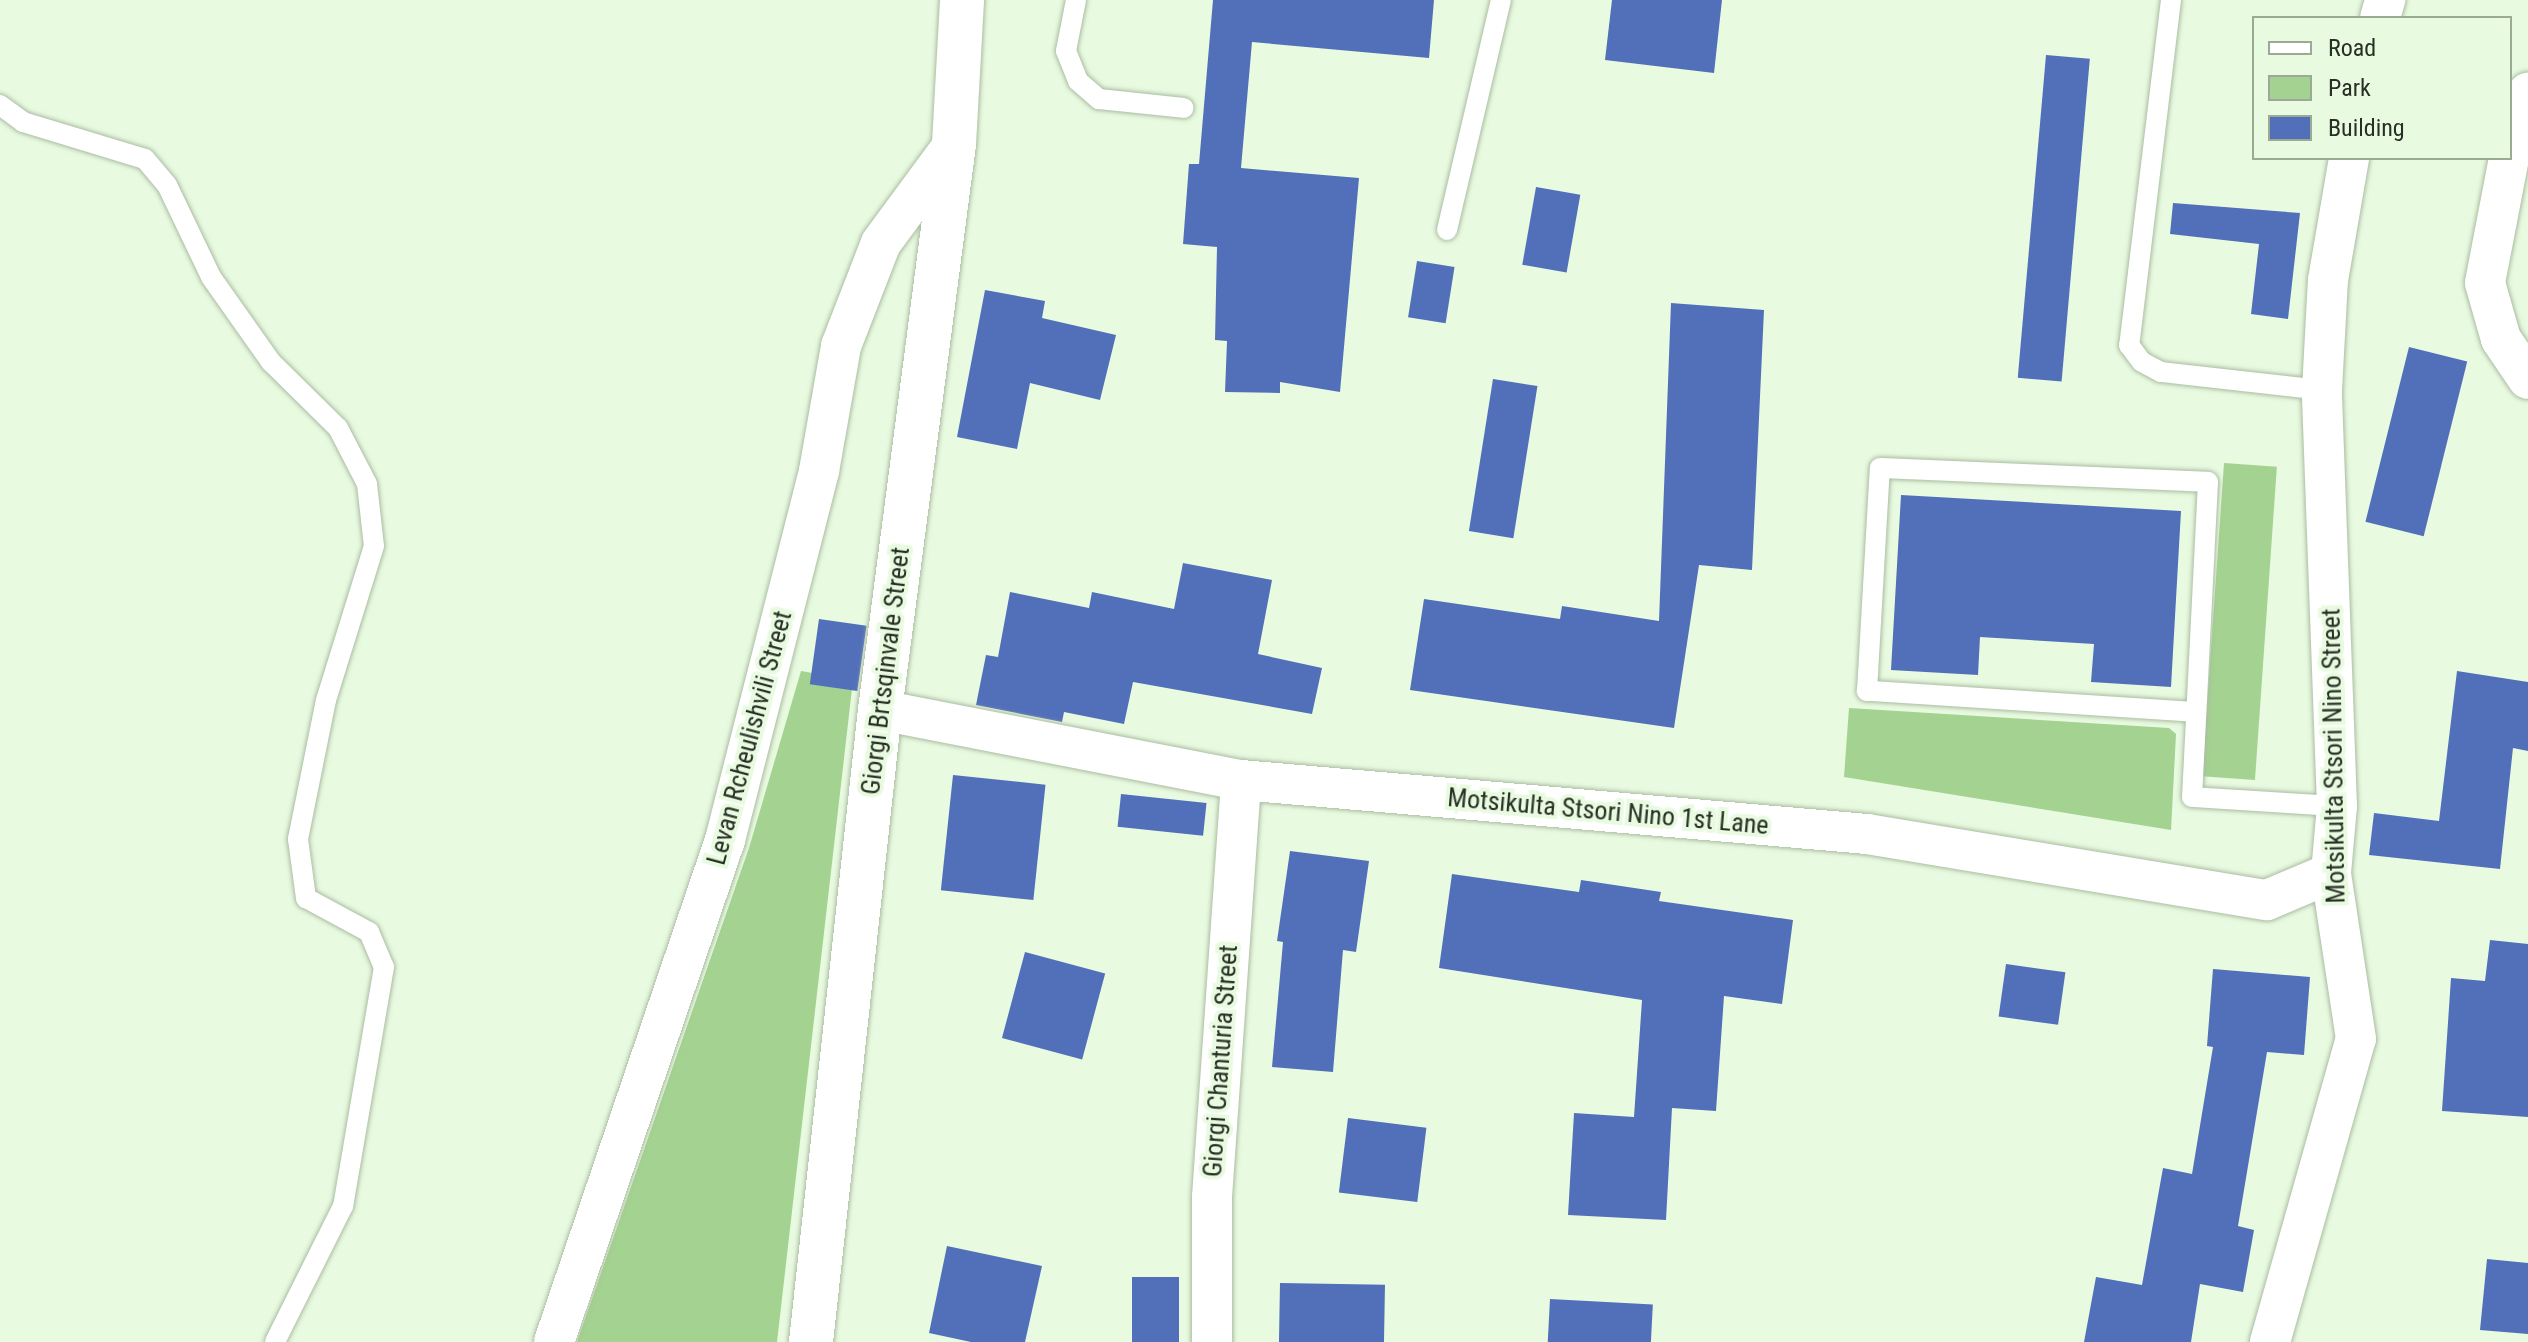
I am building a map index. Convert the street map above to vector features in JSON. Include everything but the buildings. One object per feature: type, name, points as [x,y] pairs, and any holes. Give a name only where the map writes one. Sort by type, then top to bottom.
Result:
[{"type":"street","name":"Giorgi Brtsqinvale Street","points":[[811,1342],[880,710],[954,144],[962,0]]},
{"type":"street","points":[[2512,149],[2528,93]]},
{"type":"street","name":"Levan Rcheulishvili Street","points":[[554,1342],[725,840],[819,471],[841,346],[881,243],[954,144]]},
{"type":"street","name":"Motsikulta Stsori Nino Street","points":[[2270,1342],[2356,1039],[2331,873],[2337,806],[2322,390],[2328,280],[2349,160]]},
{"type":"street","points":[[2509,160],[2485,283],[2501,339],[2528,379]]},
{"type":"street","name":"Motsikulta Stsori Nino 1st Lane","points":[[880,710],[1241,780],[1867,834],[2267,900],[2331,873]]},
{"type":"street","name":"Giorgi Chanturia Street","points":[[1212,1342],[1212,1197],[1241,780]]},
{"type":"lane","points":[[1076,0],[1066,51],[1078,81],[1099,99],[1184,108]]},
{"type":"lane","points":[[1447,230],[1501,0]]},
{"type":"lane","points":[[2171,0],[2129,345],[2142,362],[2161,372],[2322,390]]},
{"type":"lane","points":[[0,105],[23,122],[145,159],[167,185],[211,277],[271,362],[338,428],[367,484],[374,546],[326,700],[298,839],[306,898],[369,932],[384,967],[343,1206],[275,1342]]},
{"type":"lane","points":[[2196,712],[1867,691],[1880,468],[2208,482],[2192,797],[2337,806]]},
{"type":"green space","points":[[2224,463],[2277,467],[2255,780],[2202,776]]},
{"type":"green space","points":[[801,671],[853,680],[777,1342],[577,1342],[749,848]]},
{"type":"green space","points":[[1849,708],[2169,728],[2176,734],[2171,830],[1844,777]]}]
